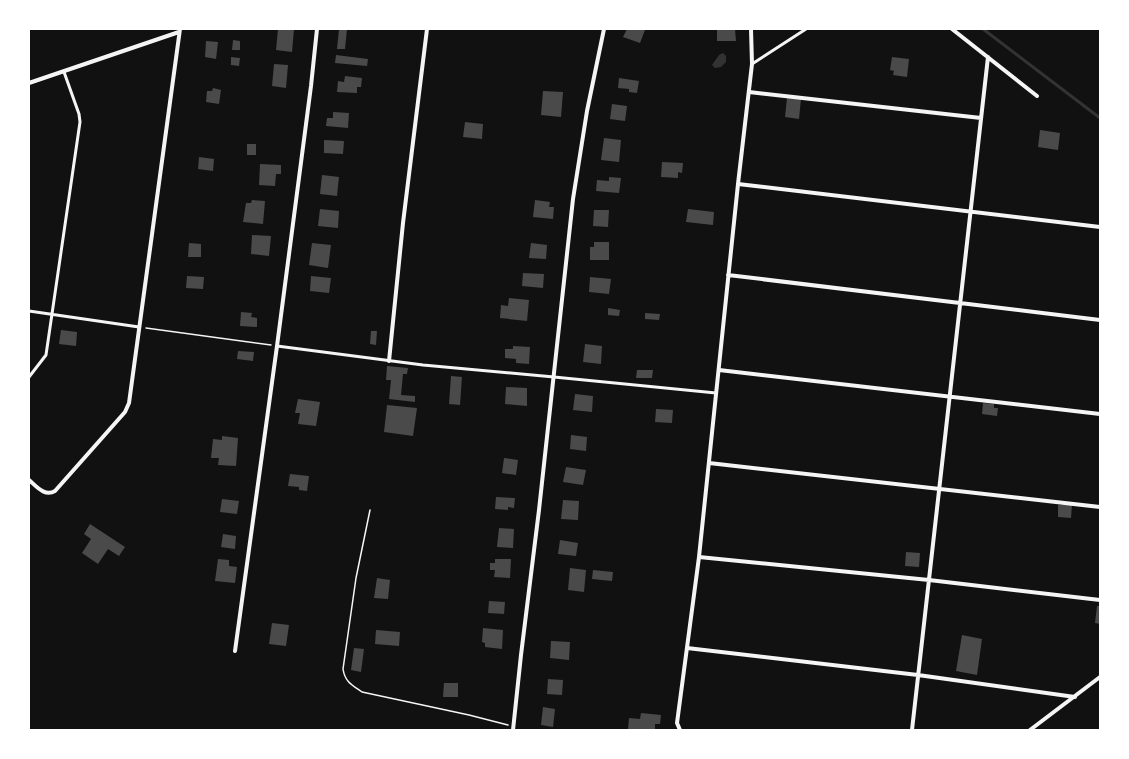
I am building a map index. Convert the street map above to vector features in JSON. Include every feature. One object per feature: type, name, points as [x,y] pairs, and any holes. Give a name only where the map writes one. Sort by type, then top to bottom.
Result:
[{"type":"street","points":[[235,651],[277,346],[317,29]]},
{"type":"street","points":[[389,361],[403,223],[427,29]]},
{"type":"street","points":[[514,728],[573,199],[587,110],[604,29]]},
{"type":"street","points":[[680,730],[677,723],[699,557],[728,276],[752,64],[751,29]]},
{"type":"street","points":[[952,29],[1037,96]]},
{"type":"street","points":[[29,83],[180,31],[138,327],[129,403],[125,412],[55,491],[51,494],[44,493],[29,480]]},
{"type":"street","points":[[912,730],[988,57]]},
{"type":"street","points":[[749,92],[981,118]]},
{"type":"street","points":[[738,184],[1100,227]]},
{"type":"street","points":[[728,276],[1100,320]]},
{"type":"street","points":[[718,370],[1100,414]]},
{"type":"street","points":[[709,463],[1100,507]]},
{"type":"street","points":[[699,557],[929,580],[1100,600]]},
{"type":"street","points":[[687,648],[1075,697]]},
{"type":"street","points":[[1030,730],[1100,678]]},
{"type":"lane","points":[[752,64],[806,29]]},
{"type":"lane","points":[[29,377],[46,355],[80,122],[79,114],[64,72]]},
{"type":"lane","points":[[29,311],[138,327]]},
{"type":"lane","points":[[277,346],[423,365],[716,394]]},
{"type":"path","points":[[138,327],[277,346]]},
{"type":"path","points":[[370,510],[356,578],[343,669],[344,677],[351,685],[362,692],[469,715],[514,728]]},
{"type":"shaded area","points":[[723,53],[726,56],[726,62],[721,67],[715,68],[712,65],[719,55]]},
{"type":"building","points":[[278,29],[294,29],[292,52],[276,50]]},
{"type":"building","points":[[339,29],[347,29],[345,49],[337,49]]},
{"type":"building","points":[[627,29],[645,30],[640,43],[623,37]]},
{"type":"building","points":[[717,29],[735,29],[736,41],[717,41]]},
{"type":"building","points":[[233,40],[240,41],[240,50],[232,50]]},
{"type":"building","points":[[206,41],[218,42],[216,59],[205,57]]},
{"type":"building","points":[[336,55],[368,59],[367,66],[335,63]]},
{"type":"building","points":[[231,57],[240,58],[239,66],[231,65]]},
{"type":"building","points":[[892,57],[909,59],[907,77],[893,75],[894,71],[890,70]]},
{"type":"building","points":[[274,64],[288,65],[286,88],[272,86]]},
{"type":"building","points":[[345,76],[362,78],[361,87],[357,87],[357,93],[337,92],[338,81],[344,82]]},
{"type":"building","points":[[619,78],[639,81],[637,93],[629,92],[629,89],[618,88]]},
{"type":"building","points":[[213,88],[221,90],[219,104],[206,102],[207,91],[212,91]]},
{"type":"building","points":[[543,91],[563,92],[561,117],[541,115]]},
{"type":"building","points":[[787,98],[801,99],[799,119],[785,117]]},
{"type":"building","points":[[612,104],[627,106],[625,121],[610,119]]},
{"type":"building","points":[[333,112],[349,113],[348,128],[326,126],[327,118],[333,118]]},
{"type":"building","points":[[465,122],[483,124],[482,139],[463,137]]},
{"type":"building","points":[[1040,130],[1060,133],[1058,150],[1038,147]]},
{"type":"building","points":[[604,138],[621,140],[619,162],[601,160]]},
{"type":"building","points":[[324,140],[344,141],[343,154],[324,153]]},
{"type":"building","points":[[247,144],[256,144],[256,155],[247,155]]},
{"type":"building","points":[[199,157],[214,159],[213,171],[198,169]]},
{"type":"building","points":[[662,162],[683,163],[682,173],[678,172],[678,178],[661,177]]},
{"type":"building","points":[[260,164],[281,165],[281,174],[276,174],[275,186],[259,185]]},
{"type":"building","points":[[322,175],[339,177],[337,196],[320,194]]},
{"type":"building","points":[[609,177],[621,178],[619,193],[596,191],[597,180],[609,181]]},
{"type":"building","points":[[252,200],[265,201],[263,224],[243,222],[246,203],[251,203]]},
{"type":"building","points":[[535,200],[550,202],[549,207],[554,207],[553,219],[533,217]]},
{"type":"building","points":[[320,209],[339,211],[338,228],[318,226]]},
{"type":"building","points":[[688,209],[714,212],[713,225],[686,222]]},
{"type":"building","points":[[594,210],[609,210],[608,227],[593,226]]},
{"type":"building","points":[[252,235],[271,236],[269,256],[251,254]]},
{"type":"building","points":[[594,242],[609,242],[609,260],[590,260],[590,247],[594,247]]},
{"type":"building","points":[[189,243],[201,244],[201,257],[188,257]]},
{"type":"building","points":[[312,243],[331,245],[328,268],[309,265]]},
{"type":"building","points":[[531,243],[547,245],[546,259],[529,258]]},
{"type":"building","points":[[523,273],[544,274],[543,288],[522,286]]},
{"type":"building","points":[[187,276],[204,277],[203,289],[186,288]]},
{"type":"building","points":[[311,276],[331,278],[329,293],[310,291]]},
{"type":"building","points":[[590,277],[611,279],[609,294],[589,292]]},
{"type":"building","points":[[509,298],[529,300],[527,321],[500,318],[501,305],[508,306]]},
{"type":"building","points":[[608,308],[620,310],[619,316],[608,315]]},
{"type":"building","points":[[241,312],[252,313],[251,317],[257,318],[257,327],[240,326]]},
{"type":"building","points":[[645,313],[660,314],[659,320],[645,319]]},
{"type":"building","points":[[61,330],[77,332],[76,346],[59,344]]},
{"type":"building","points":[[371,331],[377,331],[376,345],[370,344]]},
{"type":"building","points":[[585,344],[602,346],[601,364],[583,362]]},
{"type":"building","points":[[513,346],[530,347],[529,364],[516,363],[516,359],[505,358],[505,349],[513,349]]},
{"type":"building","points":[[238,351],[254,352],[253,361],[237,359]]},
{"type":"building","points":[[387,366],[408,368],[407,374],[403,374],[401,395],[415,396],[415,402],[389,399],[391,380],[386,380]]},
{"type":"building","points":[[637,370],[653,370],[652,378],[636,378]]},
{"type":"building","points":[[451,376],[462,377],[460,405],[449,404]]},
{"type":"building","points":[[506,387],[527,388],[527,406],[505,404]]},
{"type":"building","points":[[575,394],[593,396],[592,412],[573,410]]},
{"type":"building","points":[[298,399],[320,402],[316,426],[298,424],[300,413],[295,413]]},
{"type":"building","points":[[983,403],[994,404],[994,408],[998,408],[997,416],[982,414]]},
{"type":"building","points":[[387,405],[417,408],[413,436],[384,432]]},
{"type":"building","points":[[656,409],[673,410],[672,423],[655,422]]},
{"type":"building","points":[[571,435],[587,437],[586,451],[570,449]]},
{"type":"building","points":[[222,436],[238,438],[236,466],[218,465],[219,458],[211,458],[213,439],[222,440]]},
{"type":"building","points":[[504,458],[518,460],[516,475],[502,473]]},
{"type":"building","points":[[566,467],[586,470],[583,485],[563,482]]},
{"type":"building","points":[[290,474],[309,476],[307,491],[299,490],[299,487],[288,486]]},
{"type":"building","points":[[496,497],[515,498],[514,508],[508,507],[508,510],[495,509]]},
{"type":"building","points":[[222,499],[239,501],[237,514],[220,512]]},
{"type":"building","points":[[563,500],[579,501],[578,520],[561,519]]},
{"type":"building","points":[[1058,505],[1072,505],[1071,518],[1058,517]]},
{"type":"building","points":[[90,524],[125,547],[119,556],[108,549],[98,564],[82,553],[91,539],[84,534]]},
{"type":"building","points":[[499,528],[514,529],[513,548],[497,547]]},
{"type":"building","points":[[223,534],[236,536],[235,549],[221,547]]},
{"type":"building","points":[[560,540],[578,543],[576,556],[558,554]]},
{"type":"building","points":[[906,552],[920,553],[919,567],[905,566]]},
{"type":"building","points":[[218,559],[229,560],[229,566],[237,567],[235,583],[215,581]]},
{"type":"building","points":[[495,559],[511,559],[510,578],[494,577],[495,570],[490,570],[490,563],[495,563]]},
{"type":"building","points":[[570,568],[586,570],[584,592],[568,590]]},
{"type":"building","points":[[593,570],[613,572],[612,581],[592,579]]},
{"type":"building","points":[[377,578],[390,580],[388,599],[374,598]]},
{"type":"building","points":[[489,601],[505,602],[504,614],[488,613]]},
{"type":"building","points":[[1097,606],[1100,606],[1100,624],[1095,623]]},
{"type":"building","points":[[272,623],[289,625],[286,646],[269,644]]},
{"type":"building","points":[[483,628],[503,630],[502,649],[485,647],[485,643],[482,642]]},
{"type":"building","points":[[376,630],[400,632],[399,646],[375,644]]},
{"type":"building","points":[[962,635],[982,639],[977,675],[956,671]]},
{"type":"building","points":[[551,641],[570,642],[569,660],[550,658]]},
{"type":"building","points":[[354,648],[364,649],[361,672],[351,670]]},
{"type":"building","points":[[548,679],[563,680],[562,695],[547,694]]},
{"type":"building","points":[[444,683],[458,683],[458,697],[443,697]]},
{"type":"building","points":[[543,707],[555,709],[553,727],[541,725]]},
{"type":"building","points":[[641,713],[661,715],[660,724],[655,724],[655,730],[628,729],[629,718],[640,719]]},
{"type":"waterway","points":[[983,29],[1100,118]]}]
